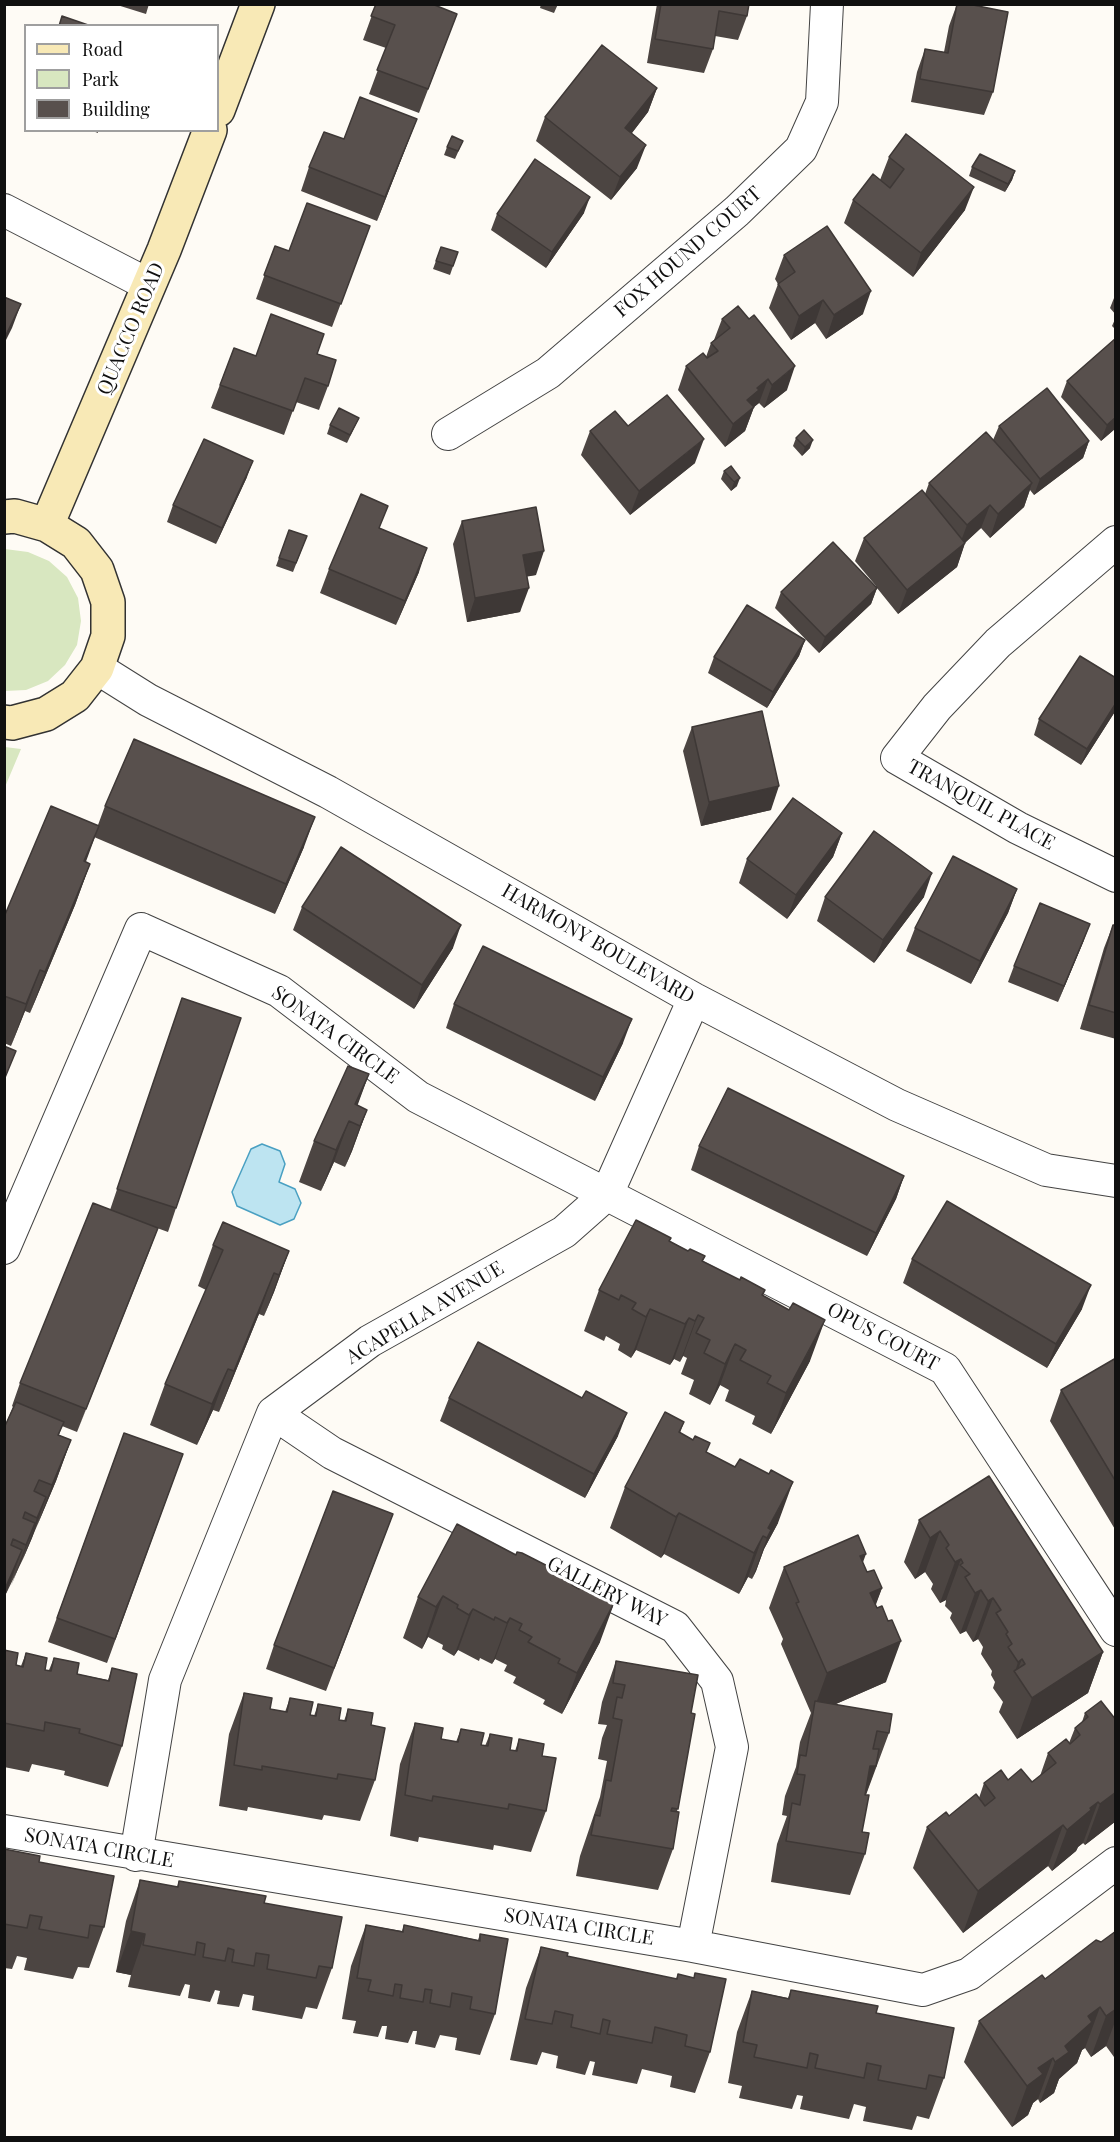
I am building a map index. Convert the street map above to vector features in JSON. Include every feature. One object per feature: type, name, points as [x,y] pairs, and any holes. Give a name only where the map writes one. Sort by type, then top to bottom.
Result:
[{"type":"street","points":[[219,107],[258,4]]},
{"type":"street","name":"FOX HOUND COURT","points":[[448,434],[548,373],[730,216],[801,149],[822,102],[827,4]]},
{"type":"street","name":"QUACCO ROAD","points":[[47,525],[149,285],[209,132]]},
{"type":"street","points":[[4,210],[149,285]]},
{"type":"street","points":[[4,517],[15,516],[47,525],[76,543],[97,570],[108,602],[108,636],[97,668],[75,696],[46,714],[12,723],[4,722]]},
{"type":"street","name":"TRANQUIL PLACE","points":[[1116,542],[998,643],[937,707],[897,758],[1018,828],[1116,876]]},
{"type":"street","name":"HARMONY BOULEVARD","points":[[97,668],[148,700],[338,797],[694,999],[897,1105],[1046,1170],[1116,1181]]},
{"type":"street","name":"SONATA CIRCLE","points":[[4,1248],[141,929],[279,991],[418,1097],[608,1194]]},
{"type":"street","name":"ACAPELLA AVENUE","points":[[273,1413],[370,1341],[564,1232],[608,1194],[694,999]]},
{"type":"street","name":"OPUS COURT","points":[[608,1194],[945,1369],[1116,1630]]},
{"type":"street","points":[[136,1855],[165,1680],[273,1413]]},
{"type":"street","name":"GALLERY WAY","points":[[273,1413],[332,1453],[675,1626],[717,1681],[732,1746],[693,1946]]},
{"type":"street","name":"SONATA CIRCLE","points":[[4,1831],[136,1855],[693,1946],[922,1990],[969,1974],[1116,1863]]},
{"type":"green space","points":[[5,549],[28,552],[49,561],[67,577],[78,598],[81,621],[77,645],[65,665],[48,681],[26,690],[5,691]]},
{"type":"green space","points":[[4,747],[21,749],[5,787]]},
{"type":"water","points":[[262,1144],[280,1151],[285,1164],[279,1182],[295,1189],[301,1203],[294,1219],[280,1225],[237,1206],[232,1192],[251,1149]]},
{"type":"building","points":[[376,4],[432,4],[457,14],[428,89],[377,70],[395,25],[371,16]]},
{"type":"building","points":[[661,4],[749,4],[747,16],[719,11],[713,49],[655,39]]},
{"type":"building","points":[[957,4],[1008,12],[993,92],[920,79],[925,49],[948,53]]},
{"type":"building","points":[[62,16],[85,24],[60,24]]},
{"type":"building","points":[[602,45],[657,88],[625,128],[646,145],[620,177],[545,117]]},
{"type":"building","points":[[360,97],[417,119],[385,197],[309,167],[324,132],[344,139]]},
{"type":"building","points":[[906,134],[974,187],[921,253],[853,200],[873,174],[890,188],[904,169],[889,157]]},
{"type":"building","points":[[452,136],[463,141],[458,151],[447,147]]},
{"type":"building","points":[[980,154],[1015,171],[1008,184],[972,167]]},
{"type":"building","points":[[535,159],[590,197],[552,252],[497,214]]},
{"type":"building","points":[[307,203],[370,226],[341,304],[264,275],[275,246],[289,251]]},
{"type":"building","points":[[827,226],[871,291],[834,315],[823,300],[799,316],[778,284],[795,272],[784,255]]},
{"type":"building","points":[[441,247],[458,252],[453,266],[436,261]]},
{"type":"building","points":[[4,297],[21,304],[4,339]]},
{"type":"building","points":[[738,306],[749,319],[754,315],[795,366],[772,385],[768,379],[757,388],[759,390],[747,400],[754,407],[733,424],[686,366],[703,353],[707,358],[718,351],[711,343],[730,328],[722,319]]},
{"type":"building","points":[[271,314],[324,334],[317,354],[336,360],[328,386],[305,378],[293,411],[220,385],[234,348],[256,356]]},
{"type":"building","points":[[1116,338],[1116,417],[1107,425],[1067,381]]},
{"type":"building","points":[[1047,388],[1089,441],[1040,479],[999,426]]},
{"type":"building","points":[[667,395],[704,439],[639,491],[590,431],[615,411],[628,426]]},
{"type":"building","points":[[339,408],[359,418],[350,435],[330,425]]},
{"type":"building","points":[[804,430],[813,440],[805,447],[796,438]]},
{"type":"building","points":[[986,432],[1032,483],[998,514],[990,505],[967,525],[929,483]]},
{"type":"building","points":[[204,439],[253,461],[222,528],[173,505]]},
{"type":"building","points":[[731,466],[740,478],[734,482],[724,471]]},
{"type":"building","points":[[922,490],[965,543],[907,590],[864,538]]},
{"type":"building","points":[[361,494],[388,506],[379,528],[427,548],[405,601],[329,569]]},
{"type":"building","points":[[536,507],[544,551],[523,555],[529,588],[475,598],[462,521]]},
{"type":"building","points":[[289,530],[307,536],[296,563],[279,558]]},
{"type":"building","points":[[833,542],[877,588],[825,637],[781,592]]},
{"type":"building","points":[[747,605],[805,640],[773,692],[714,657]]},
{"type":"building","points":[[1080,656],[1116,678],[1116,703],[1087,749],[1039,719]]},
{"type":"building","points":[[762,711],[779,786],[709,802],[692,727]]},
{"type":"building","points":[[134,739],[315,817],[286,884],[105,806]]},
{"type":"building","points":[[793,798],[842,833],[796,895],[747,859]]},
{"type":"building","points":[[51,806],[99,826],[84,861],[90,864],[45,972],[40,970],[26,1004],[4,996],[4,917]]},
{"type":"building","points":[[874,831],[932,873],[883,940],[825,897]]},
{"type":"building","points":[[341,847],[461,925],[422,985],[302,907]]},
{"type":"building","points":[[953,856],[1017,889],[980,961],[915,928]]},
{"type":"building","points":[[1040,903],[1090,924],[1064,986],[1014,966]]},
{"type":"building","points":[[1113,925],[1116,925],[1116,1013],[1089,1005]]},
{"type":"building","points":[[483,946],[632,1019],[603,1077],[454,1004]]},
{"type":"building","points":[[182,998],[241,1018],[176,1208],[117,1189]]},
{"type":"building","points":[[4,1046],[16,1051],[4,1080]]},
{"type":"building","points":[[348,1066],[369,1074],[355,1104],[367,1110],[360,1126],[349,1121],[336,1150],[314,1141]]},
{"type":"building","points":[[728,1088],[904,1176],[876,1233],[699,1146]]},
{"type":"building","points":[[947,1201],[1091,1285],[1056,1344],[912,1259]]},
{"type":"building","points":[[93,1203],[158,1228],[86,1409],[20,1383]]},
{"type":"building","points":[[636,1220],[671,1238],[669,1241],[688,1251],[690,1249],[705,1256],[702,1261],[765,1290],[762,1295],[789,1310],[793,1303],[825,1320],[786,1393],[767,1383],[771,1376],[740,1360],[746,1350],[735,1344],[725,1364],[704,1353],[710,1340],[696,1333],[704,1318],[698,1315],[695,1321],[689,1318],[685,1324],[650,1309],[646,1317],[632,1309],[636,1303],[621,1295],[619,1300],[599,1290]]},
{"type":"building","points":[[223,1222],[289,1251],[279,1275],[274,1273],[234,1371],[228,1369],[212,1404],[165,1384],[223,1250],[213,1245]]},
{"type":"building","points":[[478,1342],[582,1398],[586,1391],[627,1413],[594,1474],[449,1398]]},
{"type":"building","points":[[1116,1358],[1116,1482],[1061,1390]]},
{"type":"building","points":[[16,1402],[64,1422],[58,1435],[71,1440],[52,1485],[39,1480],[34,1491],[46,1497],[37,1518],[25,1512],[23,1518],[35,1523],[26,1545],[13,1539],[11,1545],[22,1550],[4,1591],[4,1428]]},
{"type":"building","points":[[665,1412],[684,1422],[679,1432],[693,1440],[695,1436],[710,1443],[706,1452],[735,1467],[740,1459],[769,1474],[771,1470],[793,1482],[768,1528],[771,1530],[767,1538],[763,1536],[754,1553],[679,1513],[676,1517],[625,1487]]},
{"type":"building","points":[[124,1433],[183,1454],[115,1639],[57,1618]]},
{"type":"building","points":[[989,1476],[1103,1652],[1032,1698],[1014,1671],[1025,1664],[1022,1659],[1018,1662],[1008,1647],[1012,1644],[1006,1634],[1008,1632],[996,1613],[1001,1610],[993,1598],[988,1601],[981,1590],[975,1593],[965,1577],[970,1574],[960,1565],[963,1563],[961,1559],[955,1562],[946,1548],[949,1545],[940,1531],[930,1538],[919,1520]]},
{"type":"building","points":[[333,1491],[393,1514],[334,1668],[274,1645]]},
{"type":"building","points":[[457,1524],[516,1555],[517,1552],[522,1553],[575,1580],[572,1585],[579,1589],[582,1584],[615,1601],[577,1673],[558,1663],[560,1659],[528,1642],[532,1637],[519,1630],[522,1624],[510,1618],[507,1623],[495,1617],[494,1620],[473,1609],[469,1615],[443,1596],[436,1607],[418,1597]]},
{"type":"building","points":[[858,1535],[866,1554],[860,1556],[867,1572],[874,1570],[882,1588],[870,1593],[877,1608],[882,1606],[888,1621],[892,1620],[901,1641],[827,1673],[796,1603],[799,1602],[784,1567]]},
{"type":"building","points":[[4,1650],[18,1653],[16,1665],[23,1667],[26,1653],[47,1658],[45,1670],[51,1671],[54,1658],[79,1663],[77,1674],[109,1681],[112,1668],[137,1674],[122,1746],[79,1733],[80,1729],[45,1722],[44,1731],[4,1723]]},
{"type":"building","points":[[616,1661],[698,1675],[691,1713],[695,1714],[678,1809],[672,1808],[671,1811],[679,1812],[673,1849],[591,1835],[595,1815],[600,1816],[606,1780],[611,1781],[622,1720],[613,1718],[617,1697],[622,1698],[625,1685],[613,1683]]},
{"type":"building","points":[[244,1693],[272,1698],[270,1709],[287,1712],[290,1698],[313,1702],[310,1715],[316,1716],[318,1704],[341,1708],[339,1720],[346,1721],[348,1709],[373,1713],[371,1725],[385,1728],[375,1780],[338,1774],[337,1779],[262,1766],[262,1770],[234,1765]]},
{"type":"building","points":[[815,1701],[892,1714],[889,1733],[877,1731],[873,1749],[879,1749],[876,1766],[870,1766],[865,1795],[869,1795],[862,1832],[869,1833],[865,1854],[786,1841],[792,1803],[800,1805],[805,1775],[797,1774],[800,1755],[806,1756]]},
{"type":"building","points":[[1101,1701],[1116,1720],[1116,1792],[1100,1804],[1098,1802],[1090,1808],[1091,1810],[1067,1830],[1063,1825],[978,1891],[927,1827],[946,1812],[949,1816],[976,1794],[985,1806],[995,1798],[984,1783],[1001,1770],[1008,1780],[1021,1769],[1032,1782],[1056,1763],[1048,1753],[1066,1739],[1070,1744],[1080,1735],[1075,1728],[1088,1717],[1085,1713]]},
{"type":"building","points":[[415,1723],[443,1728],[441,1739],[458,1742],[461,1729],[484,1733],[481,1745],[488,1746],[490,1734],[512,1738],[510,1750],[517,1751],[519,1739],[544,1744],[542,1756],[556,1758],[546,1811],[509,1804],[508,1809],[433,1796],[432,1801],[405,1795]]},
{"type":"building","points":[[4,1849],[40,1856],[39,1862],[114,1876],[104,1927],[90,1925],[88,1938],[39,1929],[42,1917],[30,1915],[27,1928],[4,1924]]},
{"type":"building","points":[[140,1880],[178,1887],[179,1881],[266,1896],[264,1903],[342,1917],[332,1968],[319,1966],[316,1978],[267,1969],[269,1955],[256,1953],[254,1966],[232,1962],[234,1950],[228,1948],[225,1961],[203,1957],[205,1944],[197,1942],[195,1955],[143,1945],[145,1934],[131,1931]]},
{"type":"building","points":[[366,1925],[403,1932],[404,1925],[480,1941],[480,1934],[508,1939],[495,2014],[470,2009],[472,1997],[452,1993],[450,2007],[430,2003],[432,1990],[425,1989],[423,2002],[400,1998],[402,1985],[395,1984],[393,1996],[368,1991],[371,1980],[357,1978]]},
{"type":"building","points":[[1116,1931],[1116,2009],[1106,2016],[1100,2007],[1088,2016],[1092,2022],[1065,2046],[1069,2052],[1055,2062],[1053,2058],[1038,2068],[1043,2074],[1027,2086],[979,2021],[1042,1975],[1045,1979],[1096,1940],[1101,1942]]},
{"type":"building","points":[[541,1947],[568,1953],[567,1956],[677,1979],[678,1974],[694,1978],[695,1973],[726,1979],[710,2052],[685,2046],[687,2035],[655,2027],[652,2043],[607,2034],[610,2021],[603,2019],[600,2034],[571,2027],[573,2015],[555,2011],[552,2024],[525,2019]]},
{"type":"building","points":[[791,1990],[878,2006],[876,2013],[954,2028],[944,2078],[929,2075],[926,2089],[878,2080],[881,2066],[867,2063],[864,2078],[815,2068],[818,2055],[810,2053],[807,2068],[754,2057],[757,2045],[743,2042],[752,1991],[789,1999]]}]
